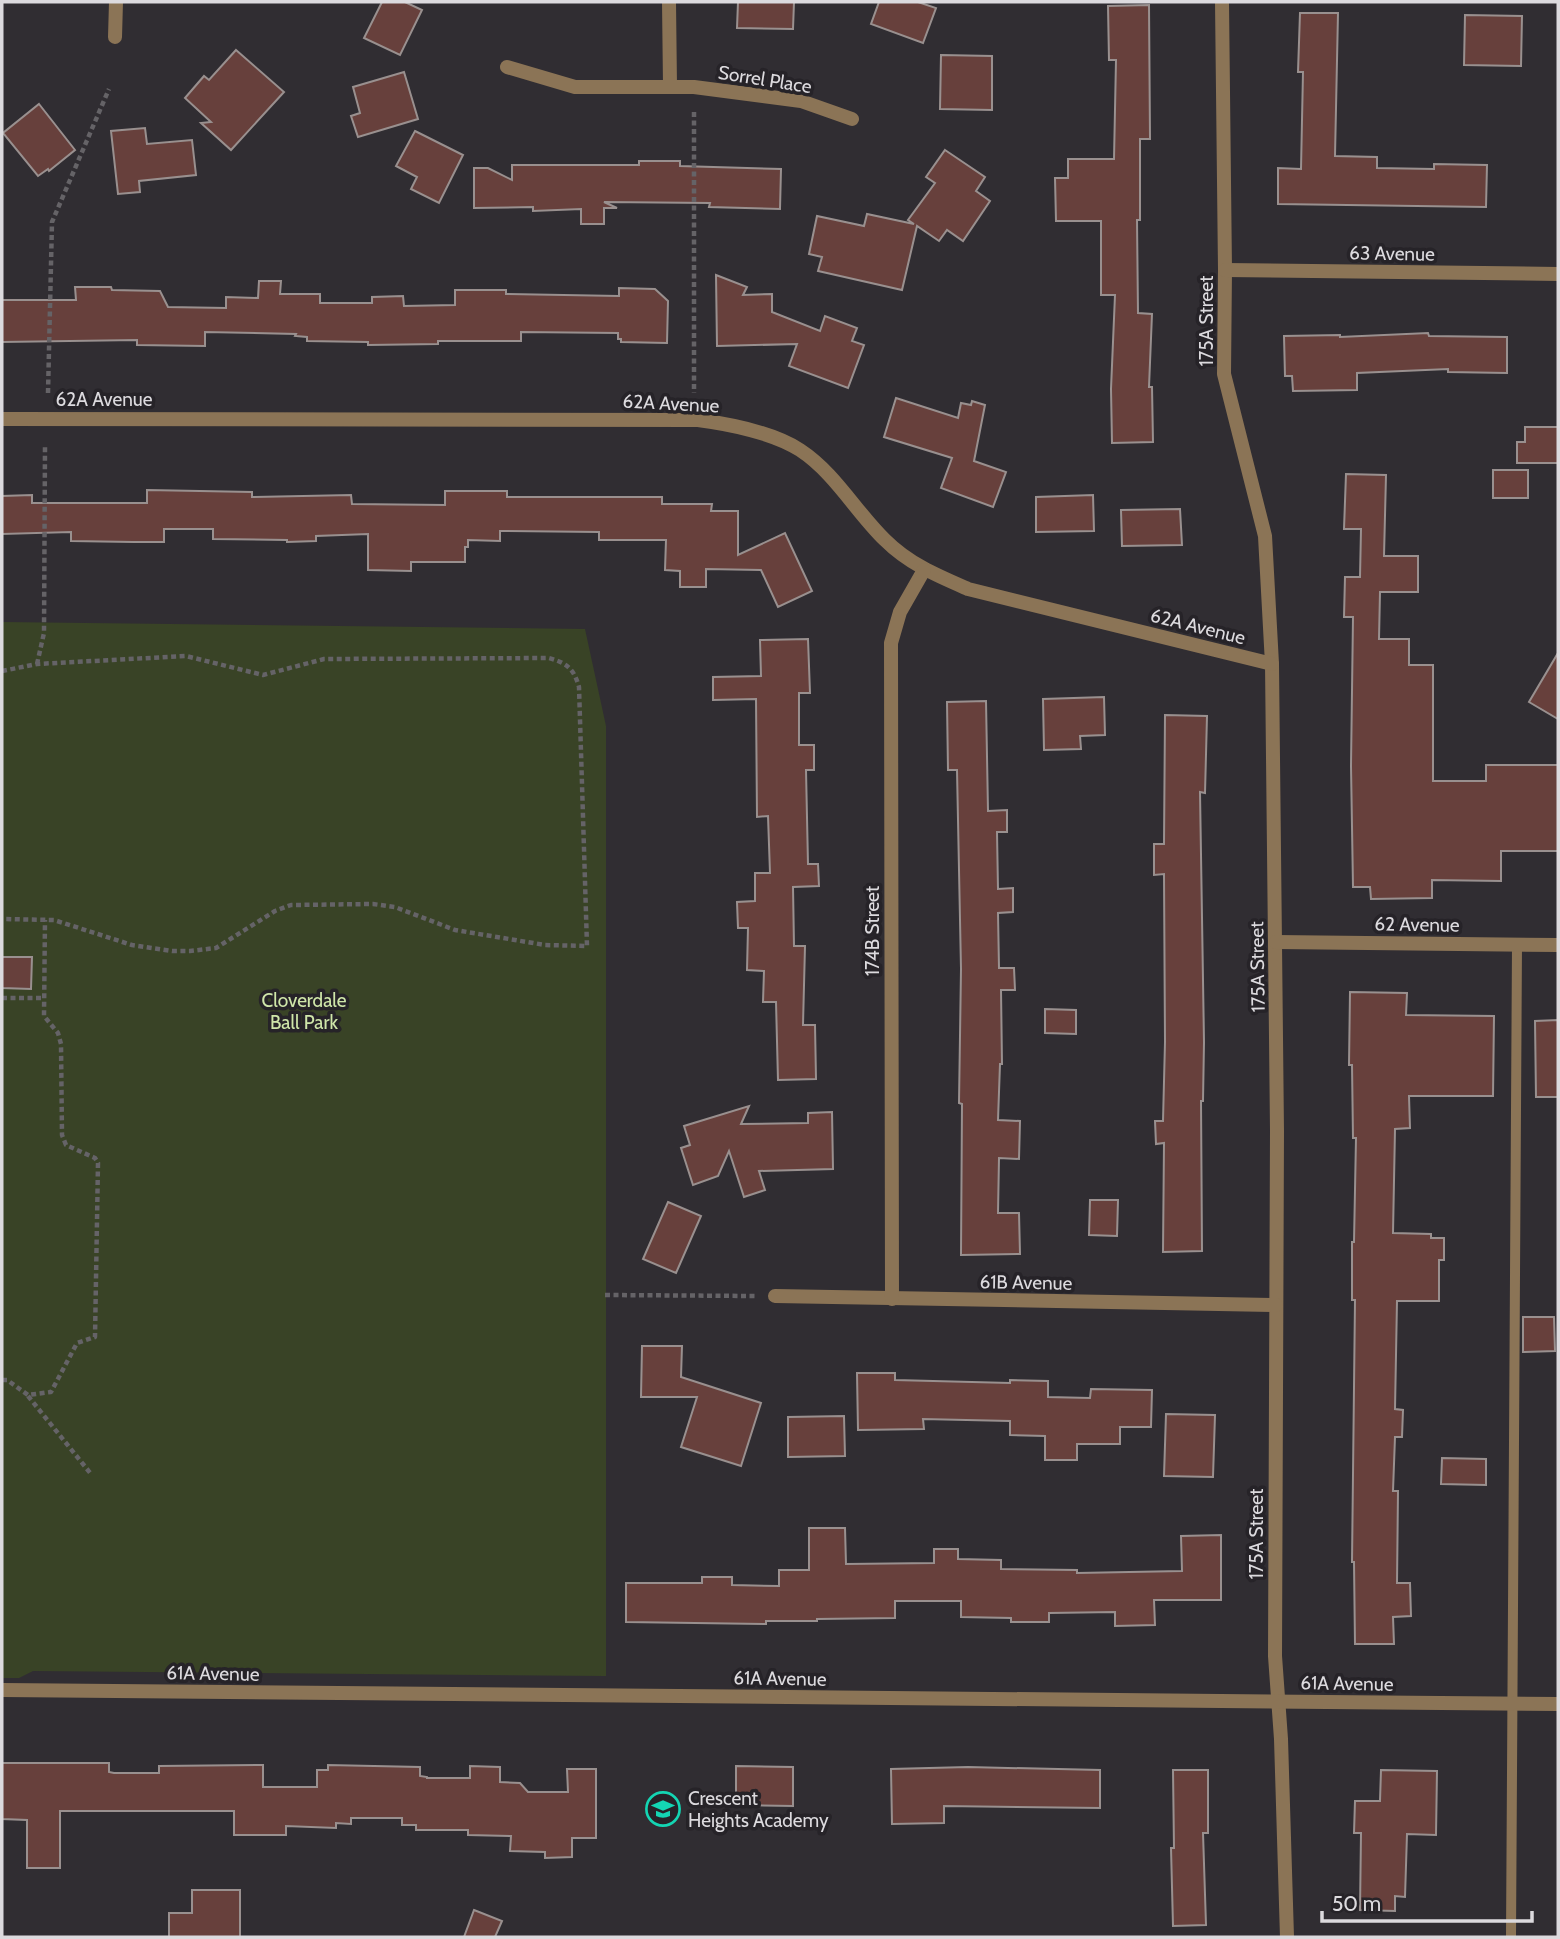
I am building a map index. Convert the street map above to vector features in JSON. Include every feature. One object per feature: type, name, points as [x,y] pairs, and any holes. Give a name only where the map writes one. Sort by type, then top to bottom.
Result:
[{"type":"street","points":[[116,2],[116,37]]},
{"type":"street","points":[[669,2],[670,86]]},
{"type":"street","name":"175A Street","points":[[1222,2],[1224,374],[1265,536],[1272,664],[1276,942],[1275,1656],[1287,1937]]},
{"type":"street","name":"Sorrel Place","points":[[507,68],[575,87],[694,87],[801,101],[852,119]]},
{"type":"street","name":"63 Avenue","points":[[1225,270],[1558,274]]},
{"type":"street","name":"62A Avenue","points":[[2,419],[712,422],[761,434],[800,450],[829,476],[886,541],[923,570],[968,589],[1272,664]]},
{"type":"street","name":"174B Street","points":[[892,1299],[891,643],[900,612],[923,570]]},
{"type":"street","name":"62 Avenue","points":[[1276,942],[1558,945]]},
{"type":"street","name":"61B Avenue","points":[[775,1296],[1276,1306]]},
{"type":"street","name":"61A Avenue","points":[[2,1690],[1558,1704]]},
{"type":"lane","points":[[1511,1937],[1517,944]]},
{"type":"path","points":[[48,393],[52,222],[109,89]]},
{"type":"path","points":[[694,111],[694,393]]},
{"type":"path","points":[[37,664],[44,633],[45,446]]},
{"type":"path","points":[[2,671],[37,664],[186,656],[262,675],[324,659],[549,658],[563,662],[574,672],[579,687],[587,946],[517,941],[455,930],[395,908],[373,904],[291,905],[275,911],[216,948],[190,951],[172,951],[132,944],[54,920],[2,919]]},
{"type":"path","points":[[28,1395],[51,1392],[77,1343],[94,1337],[98,1163],[95,1158],[66,1145],[62,1135],[61,1044],[58,1033],[44,1016],[45,920]]},
{"type":"path","points":[[2,998],[44,998]]},
{"type":"path","points":[[605,1295],[775,1296]]},
{"type":"path","points":[[2,1380],[8,1380],[28,1395],[91,1474]]},
{"type":"green space","name":"Cloverdale Ball Park","points":[[2,622],[585,629],[606,726],[606,1676],[33,1671],[19,1678],[2,1678]]},
{"type":"building","points":[[382,2],[405,2],[422,10],[400,55],[364,38]]},
{"type":"building","points":[[738,2],[794,2],[793,29],[737,28]]},
{"type":"building","points":[[879,2],[918,2],[936,8],[923,43],[871,24]]},
{"type":"building","points":[[1149,5],[1150,139],[1140,139],[1140,220],[1137,220],[1138,313],[1152,314],[1149,387],[1152,387],[1153,442],[1112,443],[1115,295],[1101,295],[1101,221],[1056,221],[1055,178],[1068,178],[1068,159],[1114,159],[1116,60],[1109,60],[1108,6]]},
{"type":"building","points":[[1300,13],[1338,13],[1335,156],[1377,157],[1377,168],[1434,169],[1434,164],[1487,165],[1486,207],[1278,204],[1278,168],[1301,169],[1303,72],[1298,72]]},
{"type":"building","points":[[1465,15],[1522,16],[1521,66],[1464,65]]},
{"type":"building","points":[[236,50],[284,92],[231,150],[201,123],[211,122],[185,98],[204,76],[209,80]]},
{"type":"building","points":[[941,55],[992,56],[992,110],[940,109]]},
{"type":"building","points":[[404,72],[418,119],[358,137],[351,116],[360,113],[353,87]]},
{"type":"building","points":[[39,104],[75,150],[49,171],[48,169],[38,176],[3,133]]},
{"type":"building","points":[[145,128],[147,144],[192,140],[196,175],[139,181],[140,192],[118,194],[111,131]]},
{"type":"building","points":[[415,131],[463,155],[439,203],[411,189],[417,177],[396,166]]},
{"type":"building","points":[[945,150],[985,177],[976,191],[990,201],[963,241],[947,230],[939,241],[917,226],[902,290],[818,271],[822,257],[809,254],[817,216],[864,226],[867,214],[914,224],[908,220],[935,183],[926,177]]},
{"type":"building","points":[[639,161],[680,161],[680,166],[781,169],[780,209],[709,207],[710,203],[604,202],[617,208],[604,208],[604,224],[581,224],[581,209],[533,211],[533,207],[474,208],[474,168],[488,168],[512,180],[512,165],[639,165]]},
{"type":"building","points":[[716,275],[747,287],[743,295],[772,294],[772,312],[820,331],[825,316],[857,328],[852,341],[864,345],[848,388],[789,366],[797,344],[717,346]]},
{"type":"building","points":[[259,281],[281,281],[280,294],[320,294],[320,303],[372,303],[372,297],[403,296],[404,306],[455,305],[455,290],[506,290],[506,294],[619,296],[619,288],[655,289],[668,301],[667,343],[621,342],[618,333],[521,332],[521,341],[438,341],[438,344],[368,345],[368,342],[307,341],[307,337],[295,336],[296,334],[205,332],[205,346],[137,345],[137,340],[2,342],[2,300],[76,300],[75,287],[111,287],[112,290],[160,291],[168,307],[226,308],[226,297],[258,298]]},
{"type":"building","points":[[1428,333],[1429,336],[1507,337],[1507,373],[1448,372],[1448,369],[1357,373],[1357,390],[1293,391],[1292,376],[1285,376],[1284,336],[1340,337]]},
{"type":"building","points":[[896,398],[958,418],[961,403],[971,405],[972,401],[985,405],[974,461],[1006,472],[993,507],[941,488],[952,458],[884,437]]},
{"type":"building","points":[[1525,427],[1558,427],[1558,463],[1517,463],[1517,442],[1525,442]]},
{"type":"building","points":[[1493,470],[1528,470],[1528,498],[1493,498]]},
{"type":"building","points":[[1346,474],[1386,475],[1384,556],[1418,556],[1418,592],[1380,592],[1379,639],[1409,639],[1409,665],[1433,665],[1433,781],[1486,781],[1486,765],[1558,765],[1558,851],[1501,851],[1501,881],[1432,880],[1432,898],[1371,899],[1370,887],[1353,887],[1353,617],[1344,617],[1345,577],[1360,577],[1361,529],[1344,529]]},
{"type":"building","points":[[147,490],[252,492],[252,497],[351,495],[352,504],[445,505],[445,491],[507,491],[507,497],[662,497],[662,504],[712,504],[711,511],[738,511],[738,555],[785,533],[812,591],[778,607],[761,570],[706,569],[706,587],[680,587],[680,571],[665,570],[666,540],[599,540],[599,532],[500,531],[500,541],[468,540],[465,562],[411,562],[411,571],[368,570],[368,534],[316,536],[316,541],[287,542],[213,539],[213,529],[164,529],[164,542],[133,542],[71,541],[71,532],[2,534],[2,496],[32,495],[32,503],[147,503]]},
{"type":"building","points":[[1093,495],[1094,531],[1036,532],[1036,497]]},
{"type":"building","points":[[1180,509],[1182,545],[1122,546],[1121,510]]},
{"type":"building","points":[[808,639],[810,693],[799,693],[799,745],[814,745],[814,770],[806,770],[808,864],[818,864],[819,886],[793,887],[794,946],[805,946],[803,1025],[815,1025],[816,1079],[778,1080],[776,1002],[763,1002],[764,971],[747,970],[748,928],[738,928],[737,902],[755,901],[755,873],[770,873],[768,816],[757,817],[756,699],[713,700],[713,677],[761,676],[760,640]]},
{"type":"building","points":[[1558,653],[1558,719],[1529,702]]},
{"type":"building","points":[[1104,697],[1105,735],[1080,736],[1081,749],[1044,750],[1043,699]]},
{"type":"building","points":[[986,701],[988,811],[1007,810],[1007,832],[997,832],[998,889],[1013,888],[1013,912],[998,913],[999,968],[1014,968],[1015,990],[1001,990],[1002,1064],[998,1120],[1020,1121],[1019,1159],[999,1158],[998,1213],[1019,1213],[1020,1254],[961,1255],[961,969],[957,770],[948,770],[947,702]]},
{"type":"building","points":[[1165,715],[1207,716],[1205,793],[1200,792],[1204,1042],[1201,1101],[1202,1251],[1163,1252],[1164,1143],[1156,1144],[1155,1121],[1163,1121],[1164,874],[1154,875],[1154,844],[1164,844]]},
{"type":"building","points":[[2,957],[32,957],[31,989],[2,988]]},
{"type":"building","points":[[1350,992],[1407,993],[1406,1015],[1494,1016],[1493,1096],[1409,1096],[1410,1128],[1395,1129],[1393,1233],[1431,1234],[1431,1238],[1444,1238],[1444,1260],[1439,1260],[1439,1301],[1397,1301],[1395,1409],[1403,1410],[1402,1437],[1395,1437],[1393,1491],[1398,1491],[1397,1583],[1410,1583],[1411,1616],[1393,1617],[1394,1644],[1355,1644],[1352,1562],[1355,1300],[1352,1300],[1352,1242],[1356,1138],[1353,1138],[1352,1065],[1349,1065]]},
{"type":"building","points":[[1045,1009],[1076,1010],[1076,1034],[1045,1033]]},
{"type":"building","points":[[1558,1020],[1558,1097],[1536,1097],[1535,1021]]},
{"type":"building","points":[[749,1106],[741,1124],[808,1123],[808,1113],[832,1112],[833,1169],[759,1171],[765,1190],[744,1197],[729,1151],[718,1176],[693,1185],[681,1148],[690,1145],[684,1126]]},
{"type":"building","points":[[1090,1200],[1118,1200],[1117,1236],[1089,1235]]},
{"type":"building","points":[[668,1202],[701,1216],[676,1273],[643,1259]]},
{"type":"building","points":[[1523,1317],[1554,1317],[1555,1351],[1523,1352]]},
{"type":"building","points":[[642,1346],[682,1346],[681,1377],[761,1403],[741,1466],[681,1447],[697,1397],[641,1397]]},
{"type":"building","points":[[857,1373],[895,1373],[895,1380],[1010,1383],[1010,1380],[1048,1381],[1048,1397],[1090,1398],[1091,1389],[1152,1390],[1151,1427],[1120,1427],[1120,1444],[1077,1444],[1077,1460],[1045,1460],[1045,1436],[1010,1435],[1010,1421],[923,1419],[924,1429],[858,1430]]},
{"type":"building","points":[[1166,1414],[1215,1415],[1213,1477],[1164,1476]]},
{"type":"building","points":[[844,1416],[845,1456],[788,1457],[788,1417]]},
{"type":"building","points":[[1442,1458],[1486,1459],[1486,1485],[1441,1484]]},
{"type":"building","points":[[809,1528],[845,1528],[846,1564],[934,1563],[934,1549],[958,1549],[958,1559],[1001,1560],[1001,1569],[1077,1570],[1077,1573],[1182,1571],[1181,1536],[1221,1535],[1221,1600],[1154,1600],[1155,1625],[1115,1626],[1115,1612],[1049,1613],[1049,1622],[1011,1622],[1011,1618],[961,1617],[961,1601],[895,1601],[895,1618],[766,1621],[766,1624],[626,1622],[626,1583],[702,1583],[702,1577],[732,1577],[732,1585],[779,1586],[779,1570],[809,1570]]},
{"type":"building","points":[[2,1763],[109,1763],[109,1772],[114,1773],[159,1773],[159,1766],[263,1765],[263,1787],[317,1787],[317,1770],[328,1770],[328,1765],[420,1767],[420,1776],[427,1778],[470,1778],[470,1766],[500,1767],[500,1782],[520,1783],[528,1792],[568,1792],[567,1769],[596,1769],[596,1838],[572,1838],[572,1857],[545,1858],[545,1852],[510,1851],[511,1836],[468,1835],[468,1830],[416,1830],[416,1825],[402,1825],[402,1818],[351,1818],[351,1824],[336,1823],[336,1828],[286,1826],[286,1835],[234,1835],[234,1811],[60,1811],[60,1868],[27,1868],[27,1820],[2,1819]]},
{"type":"building","points":[[736,1766],[793,1767],[793,1806],[736,1805]]},
{"type":"building","points":[[968,1767],[1100,1770],[1100,1808],[944,1806],[944,1823],[892,1824],[891,1769]]},
{"type":"building","points":[[1173,1770],[1208,1770],[1208,1833],[1203,1833],[1206,1925],[1173,1926]]},
{"type":"building","points":[[1381,1770],[1437,1771],[1436,1835],[1407,1834],[1405,1897],[1395,1896],[1395,1911],[1360,1910],[1361,1833],[1354,1833],[1355,1801],[1380,1801]]},
{"type":"building","points":[[192,1890],[240,1890],[240,1937],[169,1937],[169,1913],[192,1913]]},
{"type":"building","points":[[474,1910],[502,1921],[495,1937],[464,1937]]},
{"type":"place","name":"Crescent Heights Academy","points":[[663,1809]]}]
